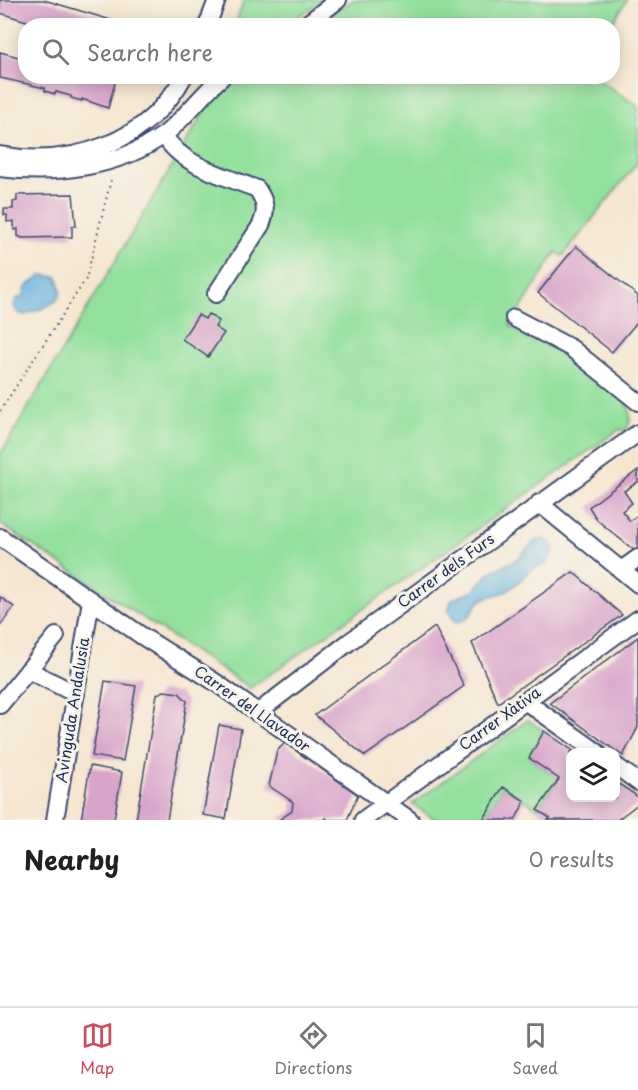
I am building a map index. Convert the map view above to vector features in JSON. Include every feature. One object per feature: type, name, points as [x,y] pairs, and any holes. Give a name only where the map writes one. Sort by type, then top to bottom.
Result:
[{"type":"street","points":[[210,18],[217,0]]},
{"type":"street","points":[[314,18],[338,0]]},
{"type":"street","points":[[0,155],[51,158],[86,153],[135,132],[160,110],[178,84]]},
{"type":"street","points":[[0,168],[64,170],[86,167],[117,158],[164,135],[214,84]]},
{"type":"street","points":[[164,135],[171,148],[184,158],[257,189],[264,199],[266,214],[261,225],[216,294]]},
{"type":"street","points":[[514,318],[571,348],[638,402]]},
{"type":"street","name":"Carrer dels Furs","points":[[257,713],[274,698],[539,503],[638,433]]},
{"type":"street","points":[[539,503],[638,584]]},
{"type":"street","name":"Carrer del Llavador","points":[[0,537],[410,820]]},
{"type":"street","points":[[621,570],[638,558]]},
{"type":"street","name":"Avinguda Andalusia","points":[[55,820],[91,600]]},
{"type":"street","name":"Carrer Xàtiva","points":[[363,820],[638,619]]},
{"type":"street","points":[[0,705],[56,636]]},
{"type":"street","points":[[28,670],[76,694]]},
{"type":"street","points":[[525,701],[590,748]]},
{"type":"street","points":[[620,769],[638,782]]},
{"type":"path","points":[[0,411],[86,279],[117,158]]},
{"type":"green space","points":[[244,0],[323,0],[296,18],[238,18]]},
{"type":"green space","points":[[353,0],[627,0],[615,18],[328,18]]},
{"type":"green space","points":[[226,84],[605,84],[638,106],[638,162],[563,256],[556,252],[510,326],[554,349],[602,386],[609,385],[615,390],[625,401],[630,412],[629,425],[625,432],[620,429],[250,688],[0,524],[0,455],[217,90]]},
{"type":"green space","points":[[528,720],[544,731],[529,758],[559,779],[537,808],[503,787],[483,820],[436,820],[412,804]]},
{"type":"water","points":[[42,275],[58,277],[61,293],[56,301],[25,315],[18,313],[14,306],[16,299],[23,296],[26,287]]},
{"type":"water","points":[[543,539],[551,543],[554,551],[547,564],[528,573],[505,592],[482,600],[465,619],[456,622],[453,619],[449,611],[452,599],[473,591],[490,572],[517,559],[535,541]]},
{"type":"building","points":[[0,0],[44,0],[104,18],[18,18],[0,13]]},
{"type":"building","points":[[0,52],[18,57],[18,82],[0,78]]},
{"type":"building","points":[[27,84],[115,84],[108,108],[82,99],[82,101],[71,98],[71,96],[45,91],[45,88]]},
{"type":"building","points":[[73,194],[76,226],[72,226],[72,237],[22,238],[18,236],[18,229],[14,230],[14,221],[7,222],[7,215],[4,215],[4,209],[13,209],[13,202],[17,201],[17,195]]},
{"type":"building","points":[[576,246],[638,296],[638,321],[612,352],[538,293]]},
{"type":"building","points":[[208,314],[219,321],[215,327],[224,333],[208,357],[182,339],[198,315],[205,319]]},
{"type":"building","points":[[638,470],[638,482],[624,491],[632,503],[622,511],[630,521],[638,515],[638,549],[635,551],[597,520],[589,507]]},
{"type":"building","points":[[573,572],[622,615],[498,703],[472,643]]},
{"type":"building","points":[[0,597],[14,607],[0,626]]},
{"type":"building","points":[[435,627],[464,686],[365,756],[315,715]]},
{"type":"building","points":[[638,637],[638,727],[623,756],[620,754],[620,748],[612,748],[550,703]]},
{"type":"building","points":[[105,681],[136,686],[123,761],[92,756]]},
{"type":"building","points":[[164,691],[179,693],[187,701],[167,820],[136,820],[157,694]]},
{"type":"building","points":[[219,725],[241,729],[226,819],[203,815]]},
{"type":"building","points":[[544,731],[569,748],[566,748],[566,802],[620,802],[620,785],[638,797],[638,804],[617,820],[548,820],[550,818],[537,810],[559,779],[529,758]]},
{"type":"building","points":[[285,743],[358,795],[347,820],[328,820],[326,818],[323,820],[279,820],[292,811],[293,802],[269,786],[277,751]]},
{"type":"building","points":[[90,766],[122,772],[114,820],[81,820]]},
{"type":"building","points":[[503,787],[525,801],[515,820],[483,820]]}]
